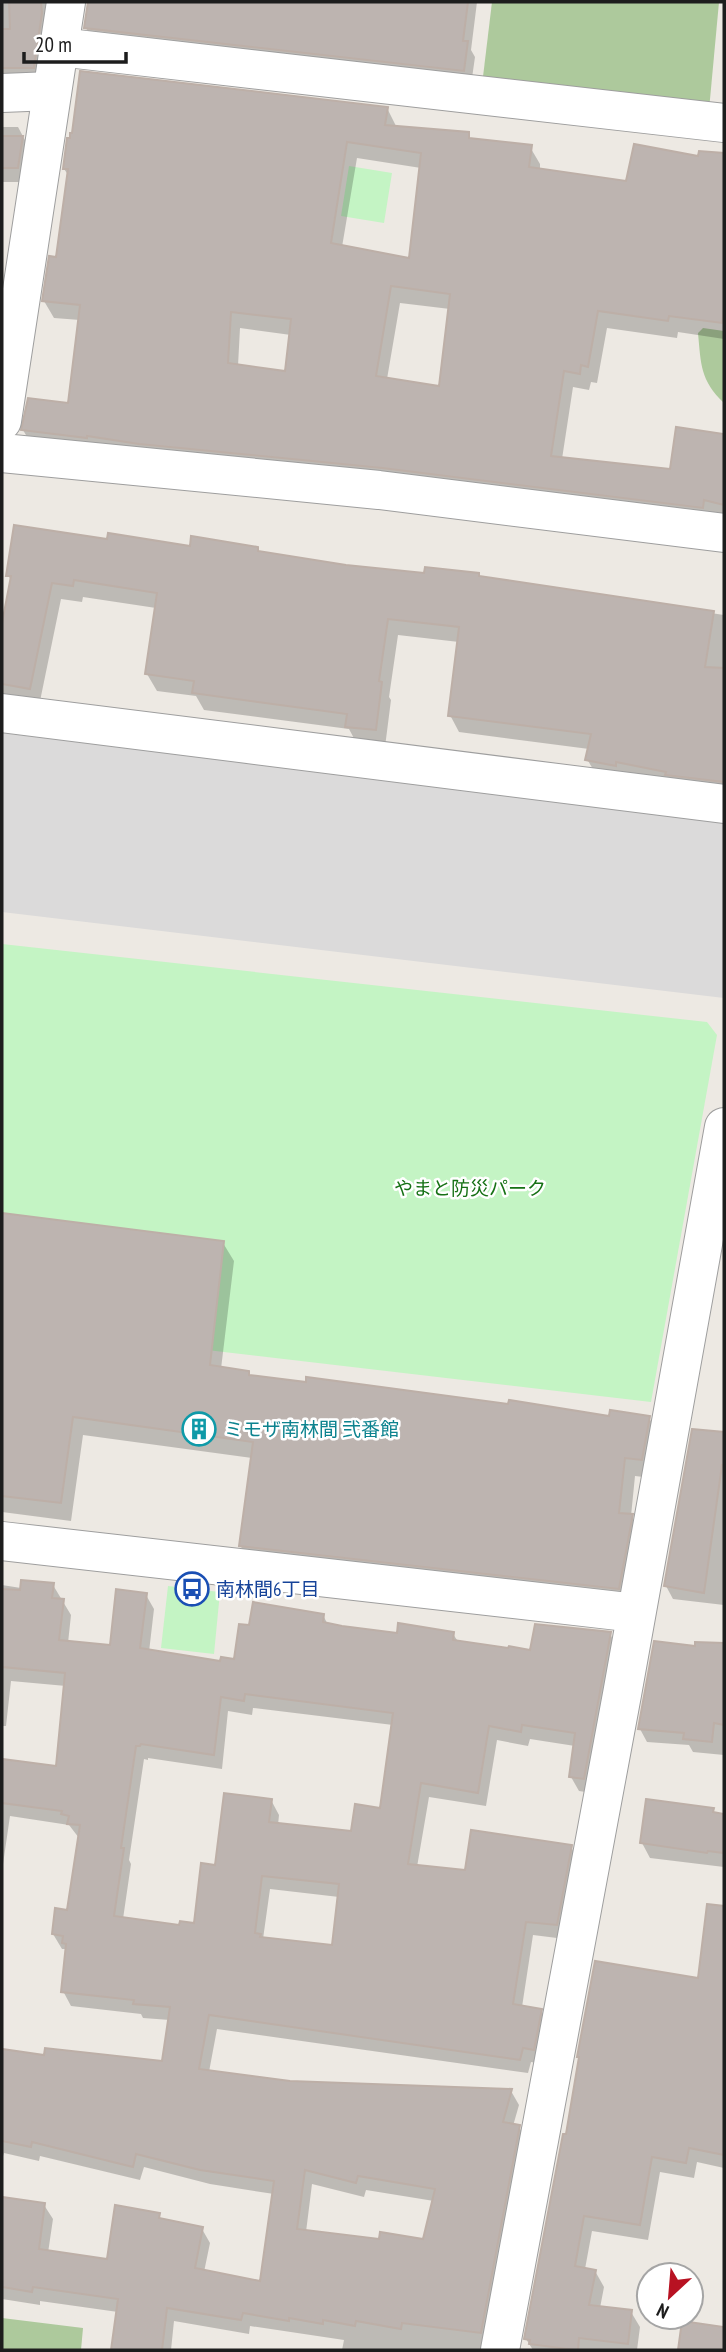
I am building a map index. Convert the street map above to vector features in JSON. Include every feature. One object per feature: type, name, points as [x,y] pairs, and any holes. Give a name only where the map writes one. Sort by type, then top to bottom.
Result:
[{"type":"street","points":[[2,421],[66,2]]},
{"type":"street","points":[[59,47],[724,123]]},
{"type":"street","points":[[2,93],[52,91]]},
{"type":"street","points":[[2,453],[379,490],[724,533]]},
{"type":"street","points":[[2,713],[724,804]]},
{"type":"street","points":[[500,2350],[602,1814],[724,1127]]},
{"type":"street","points":[[2,1541],[636,1613]]},
{"type":"shaded area","points":[[2,733],[724,819],[724,998],[2,912]]},
{"type":"green space","points":[[492,2],[719,2],[709,110],[482,85]]},
{"type":"green space","points":[[349,166],[392,173],[384,223],[341,216]]},
{"type":"green space","points":[[703,328],[724,331],[724,403],[710,387],[703,371],[698,333]]},
{"type":"green space","name":"やまと防災パーク","points":[[2,944],[707,1022],[717,1035],[651,1402],[2,1326]]},
{"type":"green space","points":[[168,1586],[220,1592],[214,1654],[161,1648]]},
{"type":"green space","points":[[2,2318],[83,2328],[81,2350],[2,2350]]},
{"type":"building","points":[[9,2],[41,2],[42,13],[34,68],[2,68],[2,29],[10,29]]},
{"type":"building","points":[[88,2],[468,2],[463,41],[468,41],[464,71],[84,28]]},
{"type":"building","points":[[80,71],[388,107],[385,125],[469,132],[469,138],[532,145],[529,167],[626,181],[634,144],[698,156],[699,151],[724,153],[722,323],[669,316],[668,321],[598,311],[588,367],[581,365],[580,374],[564,371],[551,456],[670,469],[676,427],[724,434],[724,505],[704,500],[703,508],[382,468],[21,430],[28,398],[68,403],[80,305],[42,301],[49,256],[56,257],[68,169],[63,169],[67,138],[70,138]],"holes":[[[347,142],[421,153],[409,258],[331,243]],[[391,286],[450,294],[439,386],[376,376]],[[231,312],[291,319],[285,371],[228,363]]]},
{"type":"building","points":[[2,136],[23,136],[18,168],[2,168]]},
{"type":"building","points":[[14,525],[107,539],[108,533],[190,546],[191,536],[258,547],[258,551],[346,565],[424,573],[425,567],[479,573],[479,576],[714,611],[705,667],[724,668],[724,782],[665,775],[666,772],[616,762],[616,766],[585,760],[591,734],[448,716],[459,627],[388,619],[379,681],[382,682],[376,730],[345,727],[347,714],[192,693],[194,681],[145,674],[157,593],[74,580],[73,586],[52,583],[30,689],[2,684],[2,623],[11,576],[6,576]]},
{"type":"building","points":[[2,1213],[224,1241],[210,1365],[249,1371],[249,1375],[306,1382],[306,1377],[508,1404],[509,1400],[609,1416],[610,1410],[650,1416],[642,1460],[625,1458],[619,1513],[633,1514],[619,1589],[239,1546],[253,1442],[73,1417],[61,1503],[2,1496]]},
{"type":"building","points":[[692,1429],[724,1432],[724,1465],[704,1593],[664,1586]]},
{"type":"building","points":[[21,1580],[54,1583],[52,1598],[64,1599],[59,1640],[110,1645],[116,1589],[147,1593],[140,1648],[220,1661],[221,1657],[234,1659],[239,1624],[249,1625],[253,1602],[324,1614],[323,1622],[342,1626],[397,1633],[398,1623],[454,1632],[453,1640],[530,1650],[535,1624],[611,1632],[584,1779],[569,1777],[575,1733],[522,1725],[521,1732],[489,1726],[478,1793],[421,1783],[408,1864],[465,1870],[471,1830],[572,1845],[557,1925],[526,1922],[513,2004],[542,2009],[534,2050],[523,2048],[520,2060],[209,2015],[199,2069],[290,2081],[512,2089],[503,2122],[520,2125],[481,2333],[402,2323],[401,2329],[356,2321],[355,2326],[323,2320],[323,2324],[243,2313],[241,2320],[167,2308],[162,2350],[111,2350],[118,2299],[33,2287],[32,2292],[2,2287],[2,2197],[45,2203],[39,2249],[107,2259],[115,2205],[160,2213],[159,2218],[203,2227],[195,2268],[260,2281],[274,2181],[200,2170],[136,2154],[133,2167],[32,2142],[31,2147],[2,2141],[2,2049],[44,2055],[45,2048],[162,2061],[170,2007],[61,1992],[66,1944],[62,1943],[63,1936],[52,1934],[55,1908],[67,1910],[80,1825],[67,1824],[69,1816],[61,1814],[62,1811],[2,1803],[2,1759],[56,1766],[65,1673],[2,1667],[2,1589],[20,1590]],"holes":[[[245,1694],[393,1713],[380,1808],[355,1804],[351,1831],[269,1822],[272,1799],[224,1793],[215,1865],[201,1863],[194,1923],[180,1921],[179,1925],[114,1916],[136,1746],[141,1744],[214,1755],[221,1697],[244,1701]],[[262,1876],[339,1884],[332,1945],[260,1937],[261,1934],[255,1933]],[[305,2170],[356,2183],[358,2176],[435,2189],[423,2239],[380,2232],[379,2239],[297,2229]]]},
{"type":"building","points":[[654,1641],[695,1646],[695,1642],[724,1643],[724,1725],[714,1723],[712,1742],[683,1739],[684,1733],[638,1729]]},
{"type":"building","points":[[646,1799],[714,1808],[713,1812],[724,1814],[724,1853],[640,1843]]},
{"type":"building","points":[[707,1904],[724,1906],[724,2155],[689,2148],[686,2163],[652,2157],[640,2225],[584,2216],[575,2266],[596,2270],[589,2305],[632,2310],[628,2344],[579,2338],[578,2350],[575,2350],[529,2344],[530,2340],[524,2339],[563,2134],[566,2134],[595,1961],[698,1978]]},
{"type":"building","points":[[705,2324],[724,2327],[724,2350],[678,2350],[681,2331],[705,2331]]},
{"type":"place","name":"ミモザ南林間 弐番館","points":[[199,1429]]},
{"type":"place","name":"南林間6丁目","points":[[192,1589]]}]
